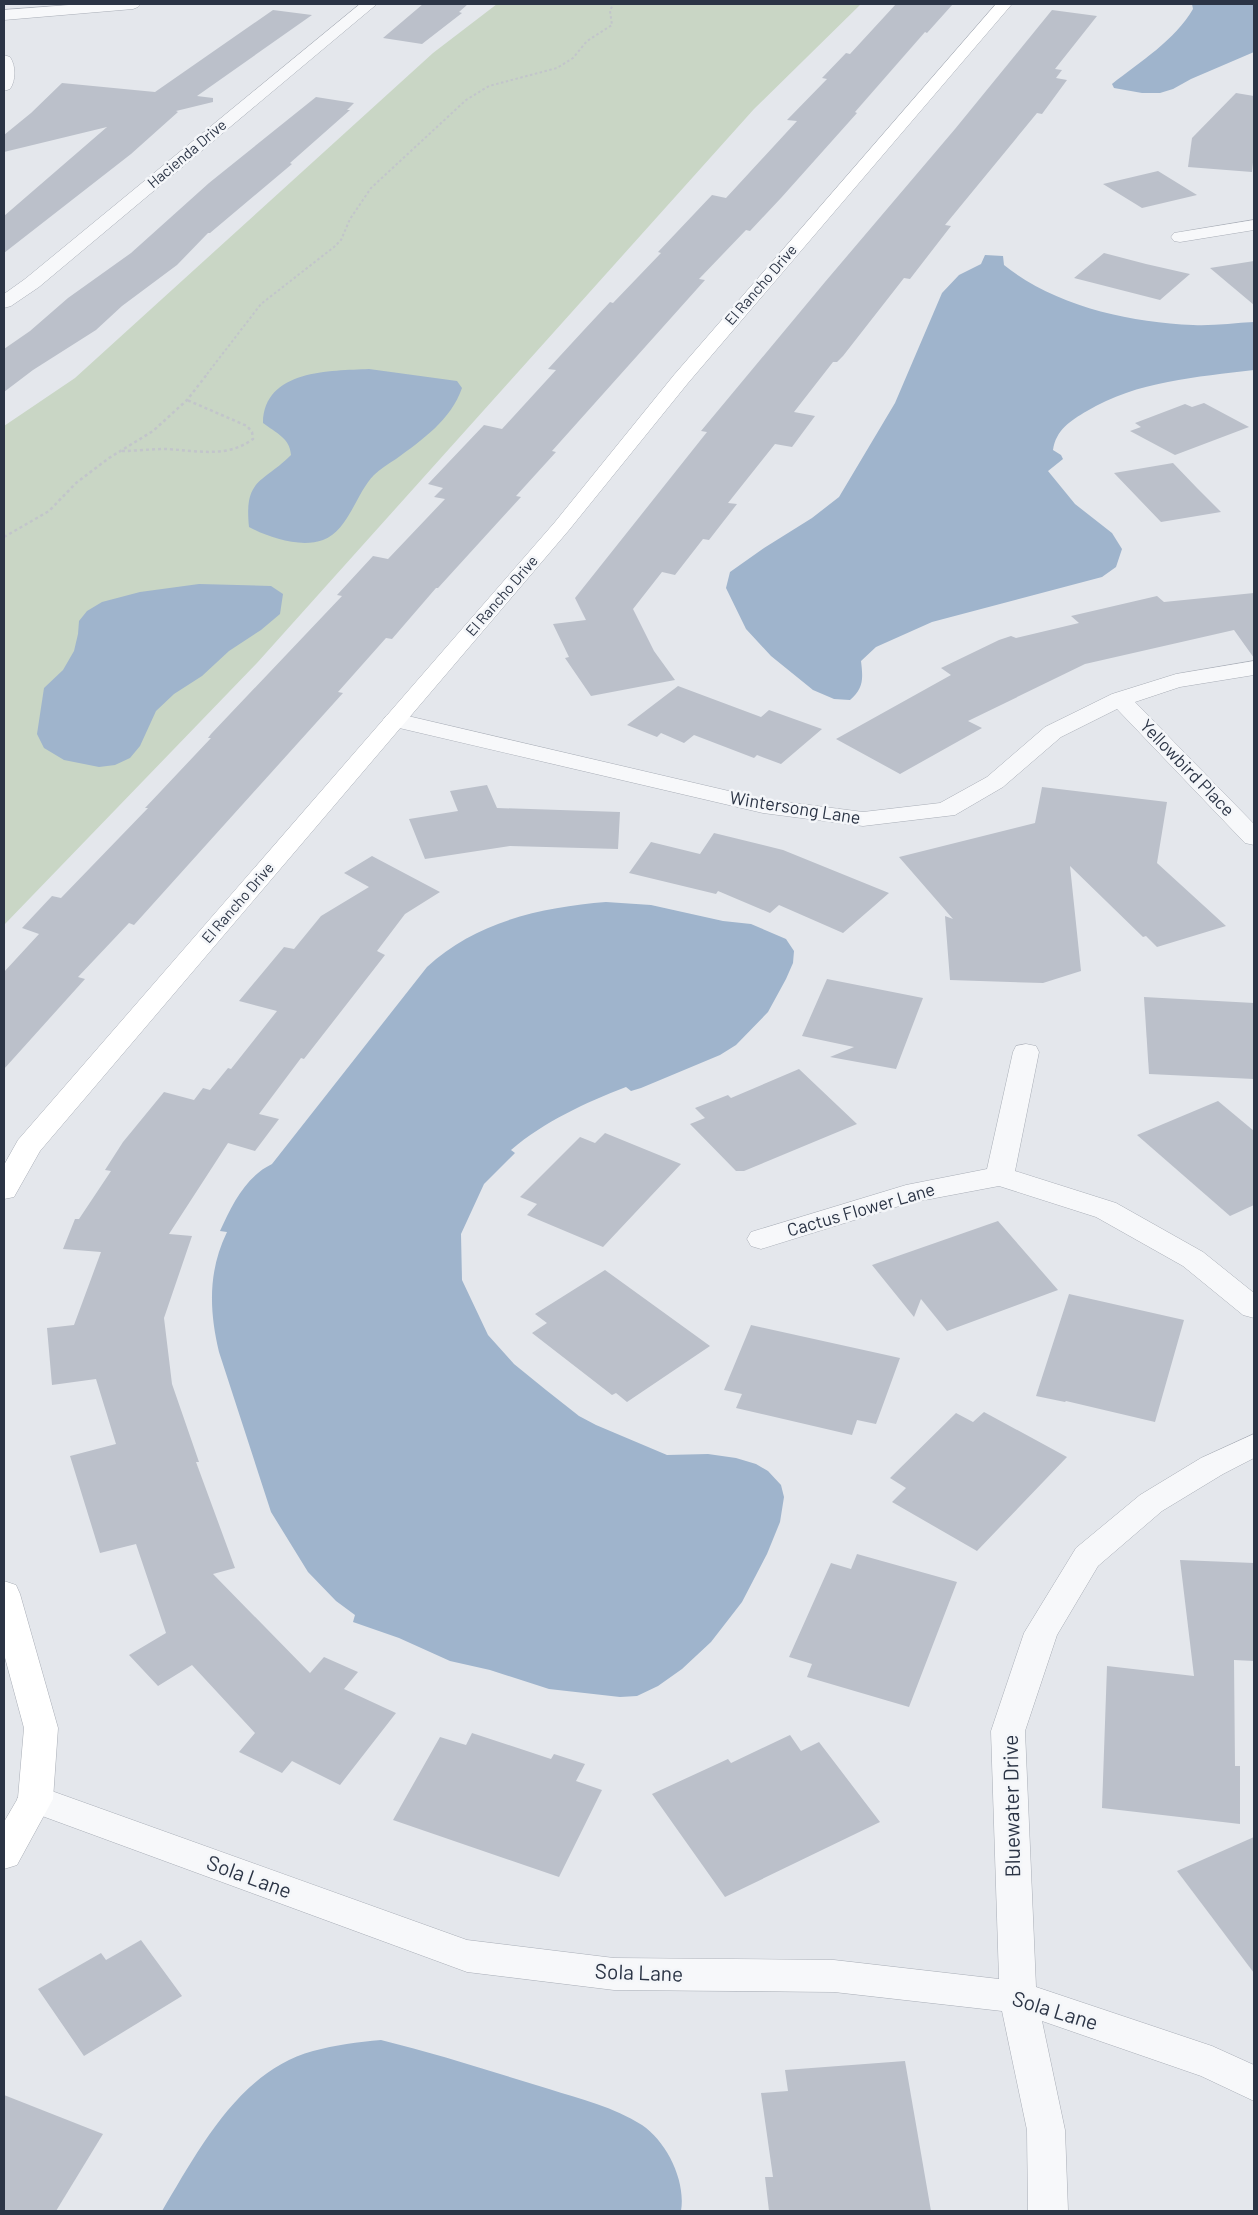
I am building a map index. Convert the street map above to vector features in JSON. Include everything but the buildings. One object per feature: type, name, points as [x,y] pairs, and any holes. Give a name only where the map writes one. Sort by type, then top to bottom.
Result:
[{"type":"street","points":[[4,15],[133,4]]},
{"type":"street","name":"Hacienda Drive","points":[[4,302],[32,283],[369,4]]},
{"type":"street","name":"El Rancho Drive","points":[[4,1190],[28,1146],[562,526],[681,379],[1004,4]]},
{"type":"street","points":[[4,60],[7,78],[4,86]]},
{"type":"street","points":[[1180,237],[1254,225]]},
{"type":"street","points":[[4,278],[32,283]]},
{"type":"street","name":"Wintersong Lane","points":[[395,720],[763,806],[863,820],[946,810],[996,782],[1054,732],[1120,699],[1176,681],[1254,668]]},
{"type":"street","name":"Yellowbird Place","points":[[1120,699],[1254,838]]},
{"type":"street","points":[[1000,1176],[1026,1052]]},
{"type":"street","name":"Cactus Flower Lane","points":[[761,1239],[906,1194],[1000,1176],[1106,1210],[1193,1259],[1254,1308]]},
{"type":"street","name":"Bluewater Drive","points":[[1048,2211],[1046,2130],[1018,1997],[1008,1731],[1041,1633],[1087,1557],[1151,1502],[1212,1466],[1254,1445]]},
{"type":"street","points":[[4,1594],[41,1728],[34,1799],[4,1854]]},
{"type":"street","name":"Sola Lane","points":[[34,1799],[467,1956],[614,1974],[834,1976],[1018,1997],[1212,2063],[1254,2084]]},
{"type":"path","points":[[4,537],[37,520],[49,511],[76,483],[153,431],[187,400],[261,304],[341,240],[350,219],[371,188],[466,100],[501,82],[557,68],[574,58],[587,41],[612,25],[610,11],[613,4]]},
{"type":"path","points":[[121,451],[166,449],[213,452],[235,449],[248,444],[253,439],[252,432],[247,426],[187,400]]},
{"type":"green space","points":[[497,4],[861,4],[754,109],[257,663],[4,925],[4,426],[75,378],[433,53]]},
{"type":"water","points":[[1192,4],[1254,4],[1254,52],[1191,79],[1173,89],[1160,93],[1142,93],[1114,88],[1112,84],[1177,31],[1193,9]]},
{"type":"water","points":[[985,255],[1003,256],[1004,265],[1046,291],[1069,301],[1118,316],[1193,325],[1254,322],[1254,370],[1189,378],[1147,387],[1106,401],[1070,422],[1057,437],[1053,450],[1061,455],[1063,459],[1048,471],[1075,504],[1112,533],[1122,549],[1116,567],[1102,577],[932,622],[876,647],[861,661],[862,682],[855,696],[850,700],[834,699],[813,690],[771,656],[746,629],[726,588],[730,572],[812,518],[839,497],[895,403],[942,293],[959,275],[981,264]]},
{"type":"water","points":[[369,369],[457,381],[462,388],[451,410],[435,428],[374,475],[362,491],[346,520],[332,535],[323,540],[305,543],[285,541],[249,527],[248,511],[252,490],[257,483],[291,455],[285,440],[263,423],[266,405],[275,392],[287,383],[302,376]]},
{"type":"water","points":[[199,584],[271,586],[283,594],[280,614],[261,630],[229,651],[202,676],[174,694],[156,711],[140,746],[130,758],[115,765],[99,767],[64,760],[44,748],[37,734],[44,688],[63,670],[74,651],[79,621],[87,611],[102,602],[140,592]]},
{"type":"water","points":[[606,902],[651,905],[723,921],[751,924],[786,939],[794,951],[793,963],[768,1012],[736,1045],[720,1055],[641,1088],[631,1091],[626,1087],[566,1114],[538,1130],[511,1150],[515,1153],[484,1184],[461,1234],[462,1280],[488,1335],[514,1364],[579,1416],[667,1455],[708,1454],[736,1458],[756,1464],[768,1471],[781,1485],[784,1497],[780,1522],[767,1554],[742,1602],[711,1642],[682,1669],[658,1686],[637,1696],[620,1697],[549,1689],[490,1670],[450,1661],[399,1638],[353,1622],[355,1615],[336,1601],[308,1572],[271,1512],[219,1352],[212,1306],[213,1276],[216,1261],[227,1232],[220,1231],[240,1193],[254,1176],[272,1164],[427,967],[446,951],[488,928],[534,913],[582,904]]},
{"type":"water","points":[[381,2040],[585,2100],[608,2108],[642,2125],[659,2141],[673,2163],[681,2187],[681,2211],[162,2211],[206,2139],[223,2116],[263,2076],[287,2061],[313,2051]]}]
